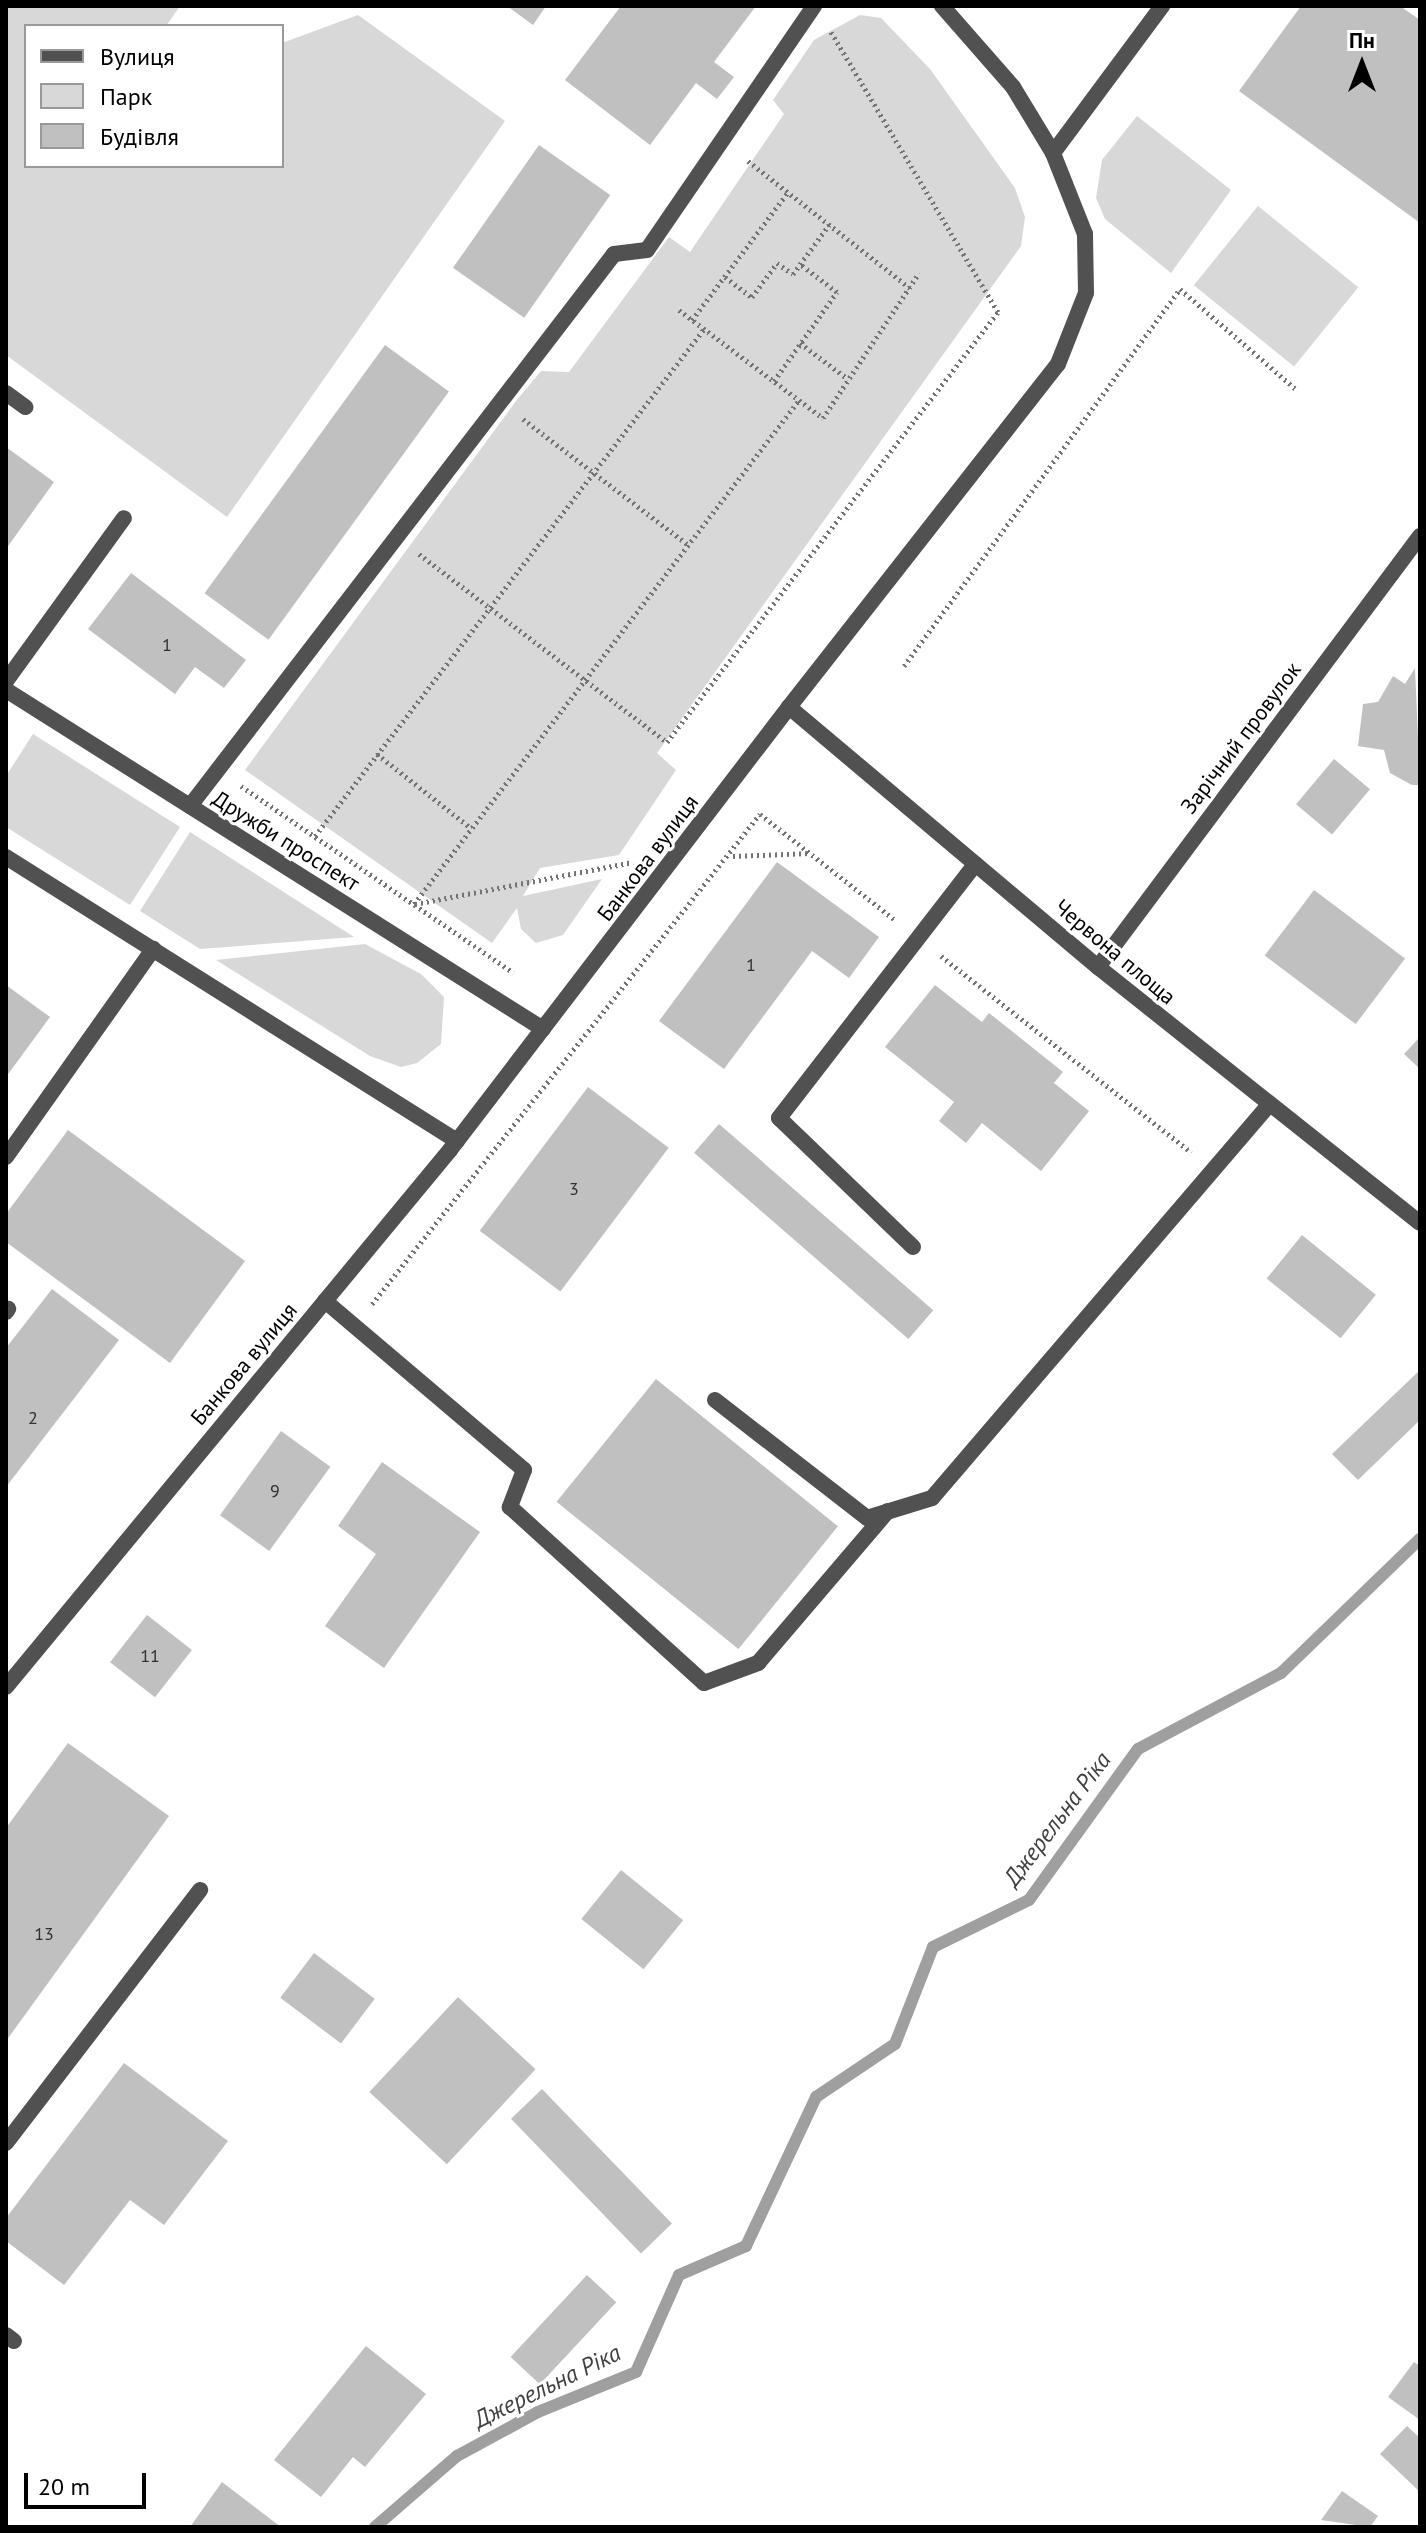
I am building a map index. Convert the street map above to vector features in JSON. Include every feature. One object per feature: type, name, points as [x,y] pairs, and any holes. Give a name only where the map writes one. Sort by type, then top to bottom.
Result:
[{"type":"street","name":"Банкова вулиця","points":[[6,1687],[457,1141],[789,707],[1058,364],[1086,293],[1085,234],[1053,153],[1013,87],[942,6]]},
{"type":"street","points":[[1053,153],[1162,6]]},
{"type":"street","points":[[190,806],[614,254],[647,250],[819,13]]},
{"type":"street","points":[[6,393],[25,407]]},
{"type":"street","points":[[6,681],[124,518]]},
{"type":"street","name":"Зарічний провулок","points":[[1098,967],[1420,536]]},
{"type":"street","name":"Дружби проспект","points":[[6,690],[543,1029]]},
{"type":"street","name":"Червона площа","points":[[789,707],[1098,967],[1268,1106],[1420,1223]]},
{"type":"street","points":[[6,857],[457,1141]]},
{"type":"street","points":[[913,1247],[779,1118],[921,941],[975,864]]},
{"type":"street","points":[[6,1157],[153,949]]},
{"type":"street","points":[[715,1400],[867,1518],[932,1498],[1268,1106]]},
{"type":"street","points":[[325,1301],[524,1470],[510,1507],[704,1683],[758,1663],[888,1511]]},
{"type":"street","points":[[6,2143],[200,1890]]},
{"type":"path","points":[[396,536],[667,742],[998,312],[819,13]]},
{"type":"path","points":[[748,161],[910,288]]},
{"type":"path","points":[[692,320],[788,192]]},
{"type":"path","points":[[725,277],[752,297],[777,263],[793,274],[829,225]]},
{"type":"path","points":[[774,381],[837,292],[800,264]]},
{"type":"path","points":[[679,310],[823,418],[919,273]]},
{"type":"path","points":[[904,666],[1180,289],[1297,390]]},
{"type":"path","points":[[315,836],[487,606],[704,329]]},
{"type":"path","points":[[800,343],[848,379]]},
{"type":"path","points":[[414,904],[583,678],[799,400]]},
{"type":"path","points":[[500,402],[687,544]]},
{"type":"path","points":[[377,754],[471,828]]},
{"type":"path","points":[[217,769],[561,1005]]},
{"type":"path","points":[[354,1326],[732,856],[760,814],[1213,1170]]},
{"type":"path","points":[[732,856],[810,853]]},
{"type":"path","points":[[414,904],[634,862]]},
{"type":"green space","points":[[6,6],[180,6],[167,24],[24,24],[24,168],[284,168],[284,42],[358,15],[505,121],[227,517],[6,355]]},
{"type":"green space","points":[[860,15],[881,18],[930,69],[1015,188],[1025,217],[1021,246],[657,753],[676,770],[619,855],[540,868],[523,896],[602,879],[563,935],[536,943],[521,929],[517,908],[492,943],[245,770],[516,401],[541,371],[569,372],[669,237],[690,252],[784,114],[773,100],[814,40]]},
{"type":"green space","points":[[1137,116],[1231,190],[1171,273],[1105,219],[1096,198],[1102,160]]},
{"type":"green space","points":[[1258,206],[1358,287],[1294,366],[1194,285]]},
{"type":"green space","points":[[33,734],[180,827],[130,905],[6,827],[6,776]]},
{"type":"green space","points":[[190,832],[354,937],[200,949],[140,911]]},
{"type":"green space","points":[[365,944],[421,974],[444,997],[441,1044],[417,1063],[401,1067],[370,1056],[216,960]]},
{"type":"building","points":[[507,6],[546,6],[533,25]]},
{"type":"building","points":[[621,6],[756,6],[714,62],[734,77],[717,99],[696,83],[650,145],[565,80]]},
{"type":"building","points":[[1301,6],[1400,6],[1420,20],[1420,223],[1239,91]]},
{"type":"building","points":[[539,145],[610,195],[524,318],[453,268]]},
{"type":"building","points":[[385,345],[449,391],[268,640],[205,593]]},
{"type":"building","points":[[6,447],[54,482],[6,549]]},
{"type":"building","points":[[131,573],[246,660],[224,688],[195,667],[175,694],[88,629]]},
{"type":"building","points":[[1415,668],[1420,785],[1412,785],[1390,773],[1384,750],[1358,746],[1363,704],[1378,702],[1393,676],[1405,684]]},
{"type":"building","points":[[1334,759],[1370,789],[1332,834],[1296,804]]},
{"type":"building","points":[[777,862],[879,937],[849,978],[812,951],[724,1069],[659,1021]]},
{"type":"building","points":[[1314,890],[1405,959],[1356,1024],[1265,955]]},
{"type":"building","points":[[6,985],[50,1017],[6,1077]]},
{"type":"building","points":[[935,985],[982,1022],[989,1013],[1063,1072],[1054,1083],[1089,1111],[1041,1171],[982,1123],[966,1143],[939,1121],[954,1102],[885,1047]]},
{"type":"building","points":[[1420,1037],[1420,1069],[1404,1054]]},
{"type":"building","points":[[588,1087],[669,1148],[560,1292],[480,1231]]},
{"type":"building","points":[[719,1124],[933,1310],[908,1339],[694,1153]]},
{"type":"building","points":[[68,1130],[245,1261],[170,1363],[6,1242],[6,1214]]},
{"type":"building","points":[[1302,1235],[1376,1295],[1341,1338],[1267,1279]]},
{"type":"building","points":[[52,1289],[119,1340],[6,1487],[6,1348]]},
{"type":"building","points":[[1420,1370],[1420,1420],[1358,1480],[1332,1454]]},
{"type":"building","points":[[656,1379],[838,1526],[738,1649],[557,1502]]},
{"type":"building","points":[[281,1431],[330,1467],[269,1551],[220,1515]]},
{"type":"building","points":[[382,1462],[480,1532],[384,1668],[325,1626],[376,1554],[338,1526]]},
{"type":"building","points":[[147,1615],[192,1650],[155,1697],[110,1662]]},
{"type":"building","points":[[68,1743],[169,1816],[6,2041],[6,1828]]},
{"type":"building","points":[[621,1870],[683,1920],[644,1969],[581,1919]]},
{"type":"building","points":[[314,1953],[375,1999],[341,2043],[280,1998]]},
{"type":"building","points":[[458,1997],[536,2069],[447,2164],[369,2092]]},
{"type":"building","points":[[124,2063],[228,2141],[164,2225],[130,2200],[64,2285],[6,2241],[6,2218]]},
{"type":"building","points":[[542,2089],[672,2224],[641,2253],[511,2119]]},
{"type":"building","points":[[587,2275],[616,2302],[540,2384],[511,2357]]},
{"type":"building","points":[[366,2346],[426,2394],[365,2467],[353,2457],[321,2497],[274,2460]]},
{"type":"building","points":[[1414,2362],[1420,2366],[1420,2420],[1388,2397]]},
{"type":"building","points":[[1407,2426],[1420,2438],[1420,2492],[1380,2454]]},
{"type":"building","points":[[222,2482],[281,2527],[190,2527]]},
{"type":"building","points":[[1342,2491],[1378,2516],[1370,2527],[1321,2520]]},
{"type":"waterway","name":"Джерельна Ріка","points":[[375,2527],[457,2456],[538,2412],[636,2372],[679,2275],[746,2246],[816,2097],[895,2044],[933,1947],[1029,1900],[1138,1749],[1281,1673],[1420,1539]]}]
